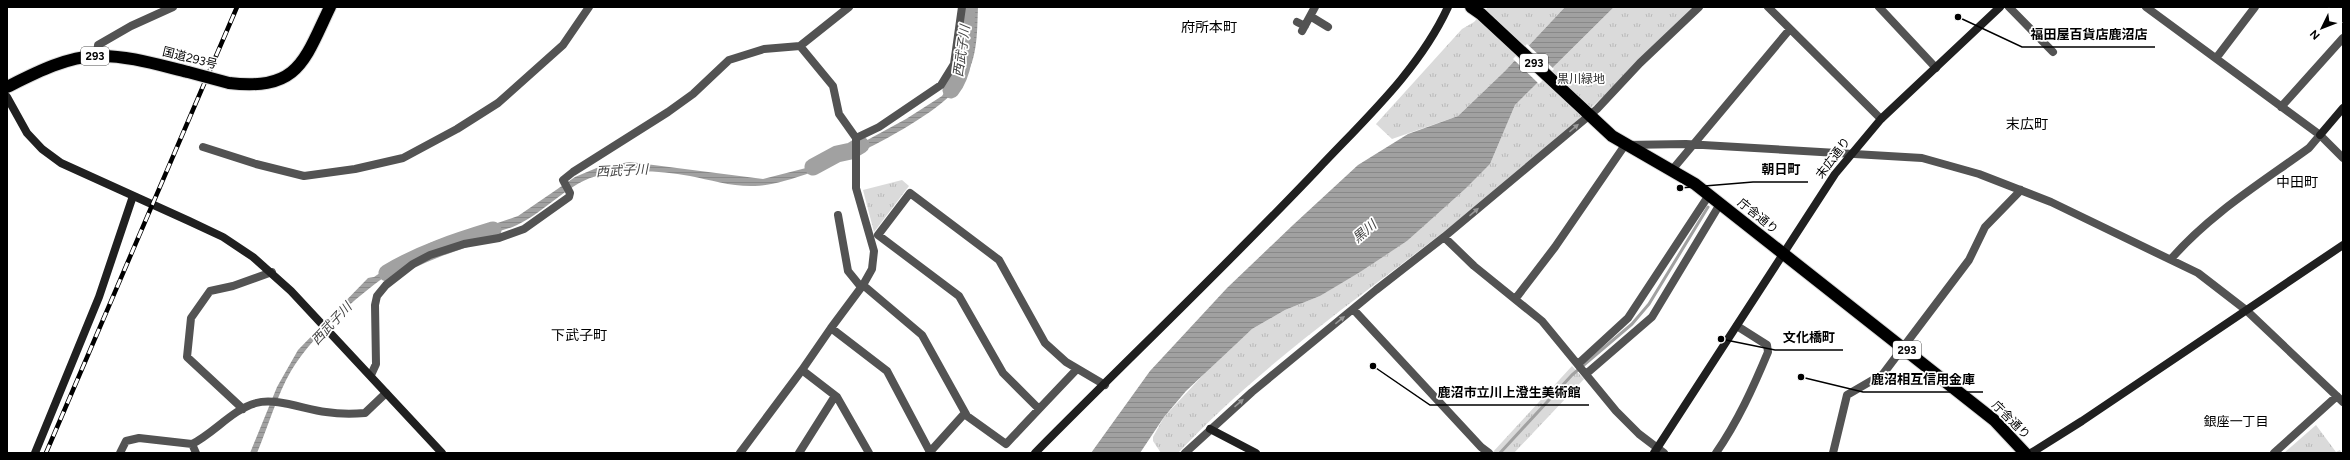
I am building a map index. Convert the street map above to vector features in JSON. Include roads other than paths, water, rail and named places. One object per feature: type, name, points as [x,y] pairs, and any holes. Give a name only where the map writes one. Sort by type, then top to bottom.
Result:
[{"type":"highway","name":"国道293号","points":[[7,87],[56,65],[97,56],[134,60],[229,83],[252,85],[270,84],[284,78],[307,56],[330,7]]},
{"type":"highway","name":"庁舎通り","points":[[1480,10],[1612,136],[1625,145],[1672,170],[1720,204],[1994,420],[2025,453]]},
{"type":"street","points":[[97,56],[98,45],[132,26],[173,7]]},
{"type":"street","points":[[203,147],[256,164],[304,176],[355,169],[403,158],[457,129],[498,103],[563,45],[588,7]]},
{"type":"street","points":[[371,376],[376,364],[374,315],[377,296],[399,274],[430,255],[464,244],[499,238],[524,228],[569,197],[570,193],[563,180],[573,172],[668,112],[693,94],[730,60],[764,49],[800,46],[849,7]]},
{"type":"street","points":[[856,138],[879,127],[941,85],[954,64],[962,7]]},
{"type":"street","points":[[1301,26],[1310,16],[1315,7]]},
{"type":"street","points":[[1035,453],[1245,246],[1380,104],[1421,53],[1436,31],[1448,7]]},
{"type":"street","points":[[1185,453],[1210,429],[1353,309],[1444,237],[1588,114],[1699,7]]},
{"type":"street","points":[[1768,7],[1881,120]]},
{"type":"street","points":[[1879,7],[1936,68]]},
{"type":"street","name":"末広通り","points":[[1659,451],[1737,326],[1835,174],[1881,120],[2000,7]]},
{"type":"street","points":[[2009,7],[2053,52]]},
{"type":"street","points":[[2146,7],[2217,57],[2281,107],[2320,135],[2343,158]]},
{"type":"street","points":[[2217,57],[2255,7]]},
{"type":"street","points":[[1310,16],[1328,27]]},
{"type":"street","points":[[1672,170],[1790,29]]},
{"type":"street","points":[[2281,107],[2343,38]]},
{"type":"street","points":[[740,453],[802,370],[862,286],[872,269],[874,251],[856,188],[856,138],[839,114],[833,86],[800,46]]},
{"type":"street","points":[[7,97],[27,133],[42,149],[61,163],[222,237],[253,257],[272,272],[442,453]]},
{"type":"street","points":[[2171,259],[2192,235],[2209,220],[2309,148],[2343,108]]},
{"type":"street","points":[[1516,298],[1554,247],[1625,145],[1693,145],[1922,158],[1979,174],[2051,202],[2198,273],[2246,310],[2340,399],[2274,453]]},
{"type":"street","points":[[1833,453],[1847,395],[1883,374],[1969,260],[1985,227],[2021,190]]},
{"type":"street","points":[[1039,409],[1003,373],[959,296],[878,235],[910,193],[999,260],[1045,343],[1066,362],[1105,385]]},
{"type":"street","points":[[1578,364],[1628,318],[1708,195]]},
{"type":"street","points":[[35,453],[99,297],[134,196]]},
{"type":"street","points":[[1586,374],[1652,317],[1720,204]]},
{"type":"street","points":[[838,215],[848,271],[862,286],[922,335],[965,412],[1006,444],[1077,369]]},
{"type":"street","points":[[1444,237],[1474,266],[1516,298],[1542,321],[1627,423],[1659,451]]},
{"type":"street","points":[[2031,453],[2082,421],[2343,245]]},
{"type":"street","points":[[244,409],[187,357],[190,318],[210,291],[233,286],[272,272]]},
{"type":"street","points":[[1353,309],[1481,447],[1489,453]]},
{"type":"street","points":[[1716,453],[1730,433],[1747,401],[1768,352],[1767,346],[1737,326]]},
{"type":"street","points":[[831,328],[887,371],[930,452],[965,412]]},
{"type":"street","points":[[802,370],[835,396],[869,453]]},
{"type":"street","points":[[120,453],[126,442],[139,438],[192,444],[205,438],[244,409],[257,402],[284,404],[330,413],[365,413],[386,393]]},
{"type":"street","points":[[798,453],[835,396]]},
{"type":"street","points":[[1210,429],[1256,453]]},
{"type":"street","points":[[192,444],[196,453]]},
{"type":"water","points":[[970,7],[978,7],[977,35],[972,62],[964,80],[950,96],[927,114],[868,148],[836,163],[805,175],[777,183],[755,186],[730,184],[690,176],[657,172],[634,171],[601,175],[589,178],[578,184],[538,213],[517,225],[508,229],[459,239],[440,245],[400,266],[357,298],[318,335],[303,354],[286,380],[257,453],[250,453],[277,387],[298,350],[368,278],[374,277],[399,260],[430,243],[452,235],[471,232],[518,216],[575,177],[599,167],[630,162],[763,179],[806,168],[849,150],[906,119],[942,96],[966,59],[969,48]]},
{"type":"water","name":"黒川","points":[[1565,7],[1614,7],[1515,105],[1490,164],[1465,189],[1407,241],[1360,272],[1320,296],[1285,310],[1252,329],[1186,391],[1164,417],[1140,453],[1091,453],[1150,371],[1227,288],[1293,225],[1358,165],[1408,134],[1458,116],[1505,71]]},
{"type":"waterway","name":"西武子川","points":[[951,90],[960,72],[963,61],[966,39],[967,7]]},
{"type":"waterway","name":"西武子川","points":[[813,167],[837,154],[851,151],[861,145]]},
{"type":"waterway","points":[[1500,453],[1572,375],[1632,324],[1649,304],[1708,207]]},
{"type":"waterway","name":"西武子川","points":[[387,273],[412,259],[452,243],[493,230]]},
{"type":"railway","points":[[46,453],[237,7]]},
{"type":"place","name":"福田屋百貨店鹿沼店","points":[[1958,17]]},
{"type":"place","name":"朝日町","points":[[1680,188]]},
{"type":"place","name":"文化橋町","points":[[1721,339]]},
{"type":"place","name":"鹿沼市立川上澄生美術館","points":[[1373,366]]},
{"type":"place","name":"鹿沼相互信用金庫","points":[[1801,377]]},
{"type":"district","name":"府所本町","points":[[1209,27]]},
{"type":"district","name":"末広町","points":[[2027,124]]},
{"type":"district","name":"中田町","points":[[2297,182]]},
{"type":"district","name":"下武子町","points":[[579,335]]},
{"type":"district","name":"銀座一丁目","points":[[2236,421]]},
{"type":"park label","name":"黒川緑地","points":[[1581,79]]}]
